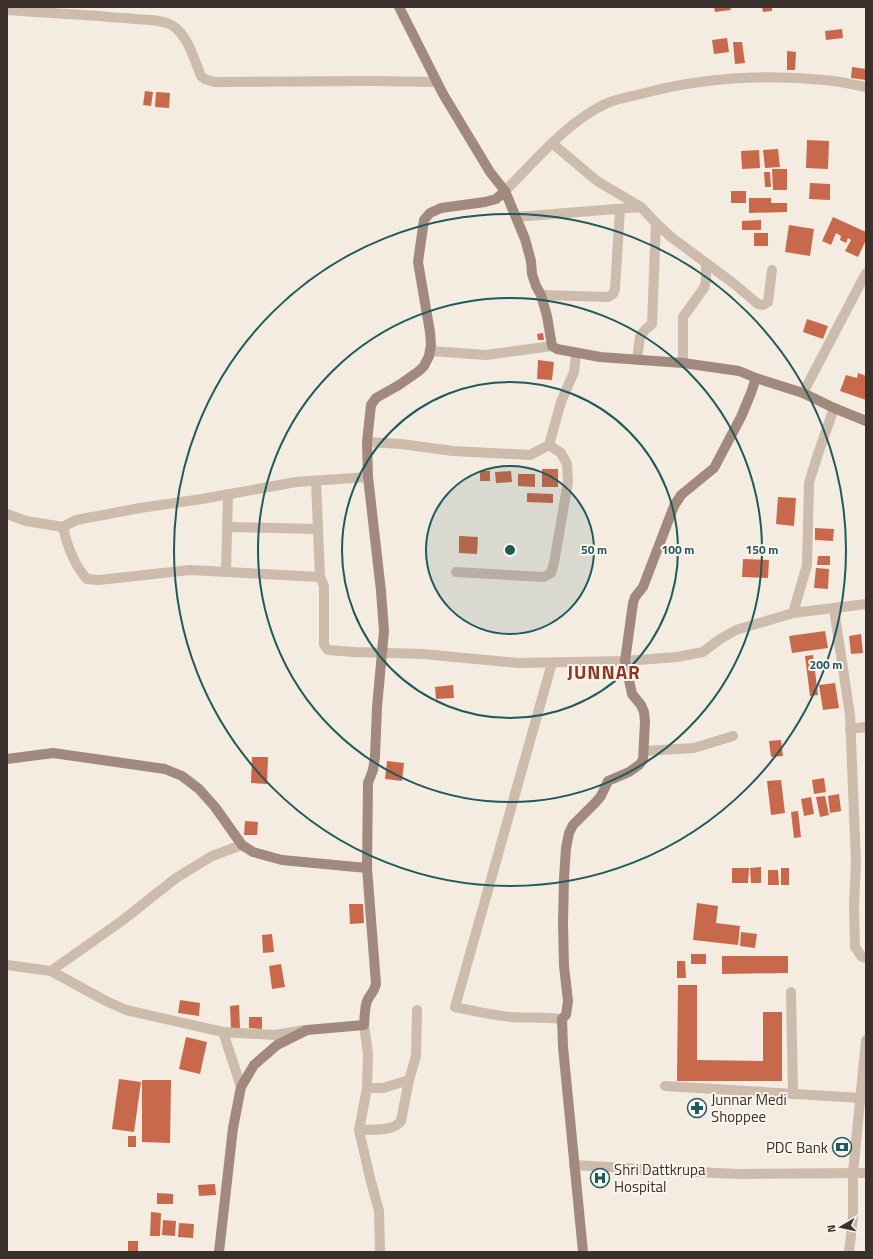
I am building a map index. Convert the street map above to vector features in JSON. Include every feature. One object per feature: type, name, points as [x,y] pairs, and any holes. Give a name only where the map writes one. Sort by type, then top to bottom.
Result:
[{"type":"street","points":[[399,7],[437,82],[490,172],[505,191],[525,239],[531,261],[532,274],[547,316],[552,346],[556,350],[576,354],[683,363],[739,371],[803,393],[834,408],[866,420]]},
{"type":"street","points":[[7,10],[113,17],[161,22],[172,25],[180,31],[201,76],[214,82],[437,82]]},
{"type":"street","points":[[380,1252],[379,1211],[359,1130],[367,1088],[368,1054],[364,1025],[366,1005],[368,998],[374,992],[376,984],[367,868],[368,783],[373,770],[375,757],[377,707],[384,631],[368,477],[366,442],[371,405],[376,398],[399,385],[424,366],[430,351],[430,332],[418,262],[424,220],[430,213],[441,208],[496,199],[552,143],[580,119],[606,103],[659,89],[710,80],[759,77],[824,80],[866,87]]},
{"type":"street","points":[[552,143],[597,181],[641,207],[671,237],[758,304],[763,305],[768,302],[772,270]]},
{"type":"street","points":[[516,217],[641,207]]},
{"type":"street","points":[[541,296],[608,297],[613,294],[615,289],[620,209]]},
{"type":"street","points":[[637,360],[640,337],[652,324],[656,223]]},
{"type":"street","points":[[683,363],[683,317],[704,288],[706,281],[706,263]]},
{"type":"street","points":[[803,393],[866,274]]},
{"type":"street","points":[[430,351],[486,355],[552,346]]},
{"type":"street","points":[[366,442],[401,444],[453,451],[530,455],[549,445],[561,402],[574,372],[576,354]]},
{"type":"street","points":[[583,1252],[563,1047],[562,1019],[566,1015],[568,1001],[564,966],[563,923],[566,848],[569,833],[573,825],[598,800],[608,780],[629,772],[643,760],[645,722],[644,712],[641,705],[632,694],[626,674],[625,660],[633,603],[635,597],[643,587],[674,506],[681,495],[714,468],[741,417],[756,378]]},
{"type":"street","points":[[793,613],[807,565],[809,483],[834,408]]},
{"type":"street","points":[[456,572],[544,577],[551,573],[568,482],[567,464],[561,453],[549,445]]},
{"type":"street","points":[[7,514],[26,521],[63,527],[76,520],[296,482],[368,477]]},
{"type":"street","points":[[316,481],[320,577],[324,586],[324,645],[328,650],[424,654],[518,663],[552,663],[677,657],[703,652],[736,630],[793,613],[866,604]]},
{"type":"street","points":[[226,571],[228,494]]},
{"type":"street","points":[[63,527],[65,536],[82,574],[88,579],[99,580],[190,570],[320,577]]},
{"type":"street","points":[[228,527],[318,529]]},
{"type":"street","points":[[834,609],[850,715],[856,863],[854,905],[855,947],[861,956],[866,958]]},
{"type":"street","points":[[552,663],[455,1007],[487,1014],[513,1017],[562,1019]]},
{"type":"street","points":[[850,729],[866,726]]},
{"type":"street","points":[[644,751],[694,748],[733,736]]},
{"type":"street","points":[[7,759],[53,753],[165,768],[182,776],[198,789],[215,807],[242,845],[253,852],[282,860],[367,868]]},
{"type":"street","points":[[51,971],[123,920],[176,878],[212,856],[242,845]]},
{"type":"street","points":[[7,965],[51,971],[106,1001],[126,1010],[223,1032],[275,1035],[307,1030],[364,1025]]},
{"type":"street","points":[[791,992],[793,1094]]},
{"type":"street","points":[[359,1130],[392,1128],[398,1126],[402,1121],[409,1080],[416,1056],[416,1010]]},
{"type":"street","points":[[219,1252],[234,1128],[241,1087],[254,1065],[277,1045],[307,1030]]},
{"type":"street","points":[[223,1032],[241,1087]]},
{"type":"street","points":[[849,1252],[853,1218],[853,1173],[866,1040]]},
{"type":"street","points":[[367,1088],[383,1088],[409,1080]]},
{"type":"street","points":[[665,1086],[861,1098]]},
{"type":"street","points":[[574,1164],[731,1174],[866,1173]]},
{"type":"building","points":[[714,7],[730,7],[731,10],[715,12]]},
{"type":"building","points":[[762,7],[772,7],[772,11],[763,12]]},
{"type":"building","points":[[842,29],[843,38],[826,40],[825,31]]},
{"type":"building","points":[[727,38],[729,52],[714,54],[712,40]]},
{"type":"building","points":[[733,42],[742,42],[745,63],[735,64]]},
{"type":"building","points":[[787,51],[796,52],[795,70],[787,70]]},
{"type":"building","points":[[852,67],[866,69],[866,80],[851,78]]},
{"type":"building","points":[[145,91],[153,92],[151,106],[143,105]]},
{"type":"building","points":[[156,92],[170,93],[169,108],[155,107]]},
{"type":"building","points":[[807,140],[829,141],[828,169],[806,168]]},
{"type":"building","points":[[778,149],[780,167],[765,168],[763,150]]},
{"type":"building","points":[[759,150],[760,168],[742,169],[741,151]]},
{"type":"building","points":[[772,169],[787,169],[787,190],[773,190]]},
{"type":"building","points":[[764,172],[770,172],[771,187],[765,187]]},
{"type":"building","points":[[810,183],[830,184],[830,200],[809,199]]},
{"type":"building","points":[[731,191],[746,191],[746,203],[731,203]]},
{"type":"building","points":[[749,198],[771,198],[771,203],[787,203],[787,212],[749,213]]},
{"type":"building","points":[[833,217],[866,232],[866,240],[858,257],[845,251],[851,240],[848,238],[846,243],[840,240],[841,236],[836,233],[831,245],[822,241]]},
{"type":"building","points":[[761,220],[761,230],[742,230],[742,221]]},
{"type":"building","points":[[789,225],[814,229],[810,256],[785,252]]},
{"type":"building","points":[[754,233],[768,233],[768,246],[754,246]]},
{"type":"building","points":[[807,319],[828,326],[823,339],[803,332]]},
{"type":"building","points":[[543,333],[544,340],[538,340],[537,334]]},
{"type":"building","points":[[538,360],[554,362],[552,380],[537,379]]},
{"type":"building","points":[[858,373],[866,376],[866,400],[840,391],[846,375],[857,378]]},
{"type":"building","points":[[542,469],[558,469],[558,487],[542,487]]},
{"type":"building","points":[[480,471],[490,471],[490,481],[480,481]]},
{"type":"building","points":[[511,471],[512,482],[496,483],[495,472]]},
{"type":"building","points":[[518,474],[535,474],[535,487],[518,486]]},
{"type":"building","points":[[527,493],[553,494],[553,503],[527,502]]},
{"type":"building","points":[[778,497],[796,498],[794,526],[776,524]]},
{"type":"building","points":[[815,528],[834,529],[833,541],[815,540]]},
{"type":"building","points":[[459,536],[478,537],[477,554],[459,553]]},
{"type":"building","points":[[818,556],[830,556],[830,565],[817,565]]},
{"type":"building","points":[[743,559],[769,560],[768,578],[742,577]]},
{"type":"building","points":[[816,568],[829,569],[828,589],[814,588]]},
{"type":"building","points":[[825,631],[828,648],[792,653],[789,636]]},
{"type":"building","points":[[861,634],[863,653],[851,654],[849,636]]},
{"type":"building","points":[[813,655],[818,695],[810,696],[805,656]]},
{"type":"building","points":[[835,683],[839,708],[823,710],[819,685]]},
{"type":"building","points":[[453,685],[454,698],[436,699],[435,687]]},
{"type":"building","points":[[781,740],[783,756],[771,757],[769,741]]},
{"type":"building","points":[[252,757],[268,757],[267,784],[251,783]]},
{"type":"building","points":[[387,761],[404,763],[402,781],[385,779]]},
{"type":"building","points":[[824,778],[826,792],[814,794],[812,780]]},
{"type":"building","points":[[781,780],[785,813],[771,815],[767,781]]},
{"type":"building","points":[[839,794],[841,811],[830,813],[828,796]]},
{"type":"building","points":[[825,796],[829,815],[820,817],[816,797]]},
{"type":"building","points":[[811,797],[814,814],[804,816],[801,799]]},
{"type":"building","points":[[798,811],[801,837],[794,838],[791,812]]},
{"type":"building","points":[[245,821],[258,822],[257,835],[244,835]]},
{"type":"building","points":[[761,867],[761,883],[751,883],[750,868]]},
{"type":"building","points":[[732,868],[749,868],[748,883],[732,883]]},
{"type":"building","points":[[781,868],[789,868],[789,885],[781,885]]},
{"type":"building","points":[[768,870],[778,870],[779,885],[768,885]]},
{"type":"building","points":[[697,903],[718,906],[716,923],[740,926],[738,945],[693,940]]},
{"type":"building","points":[[349,904],[363,904],[364,923],[350,924]]},
{"type":"building","points":[[741,932],[757,934],[755,948],[740,946]]},
{"type":"building","points":[[272,934],[274,952],[263,953],[262,935]]},
{"type":"building","points":[[691,954],[706,954],[706,964],[691,964]]},
{"type":"building","points":[[722,956],[788,956],[788,973],[722,974]]},
{"type":"building","points":[[677,961],[685,961],[686,978],[677,978]]},
{"type":"building","points":[[281,964],[285,987],[272,989],[269,966]]},
{"type":"building","points":[[678,985],[697,985],[697,1060],[763,1061],[763,1012],[782,1012],[782,1081],[677,1081]]},
{"type":"building","points":[[180,1000],[200,1003],[199,1016],[178,1013]]},
{"type":"building","points":[[239,1005],[240,1028],[231,1029],[230,1006]]},
{"type":"building","points":[[249,1017],[262,1017],[262,1029],[249,1028]]},
{"type":"building","points":[[186,1037],[207,1042],[200,1074],[179,1069]]},
{"type":"building","points":[[119,1079],[141,1082],[134,1132],[112,1129]]},
{"type":"building","points":[[142,1080],[171,1080],[170,1143],[142,1142]]},
{"type":"building","points":[[128,1136],[136,1136],[136,1147],[128,1147]]},
{"type":"building","points":[[215,1184],[216,1195],[199,1196],[198,1185]]},
{"type":"building","points":[[157,1193],[173,1194],[173,1204],[157,1204]]},
{"type":"building","points":[[151,1212],[161,1213],[160,1236],[150,1236]]},
{"type":"building","points":[[163,1220],[176,1221],[175,1236],[162,1235]]},
{"type":"building","points":[[179,1223],[194,1224],[193,1238],[178,1237]]},
{"type":"building","points":[[128,1241],[138,1241],[138,1252],[128,1252]]},
{"type":"place","name":"Junnar Medi Shoppee","points":[[697,1108]]},
{"type":"place","name":"PDC Bank","points":[[842,1147]]},
{"type":"place","name":"Shri Dattkrupa Hospital","points":[[600,1178]]},
{"type":"district","name":"JUNNAR","points":[[604,671]]}]
